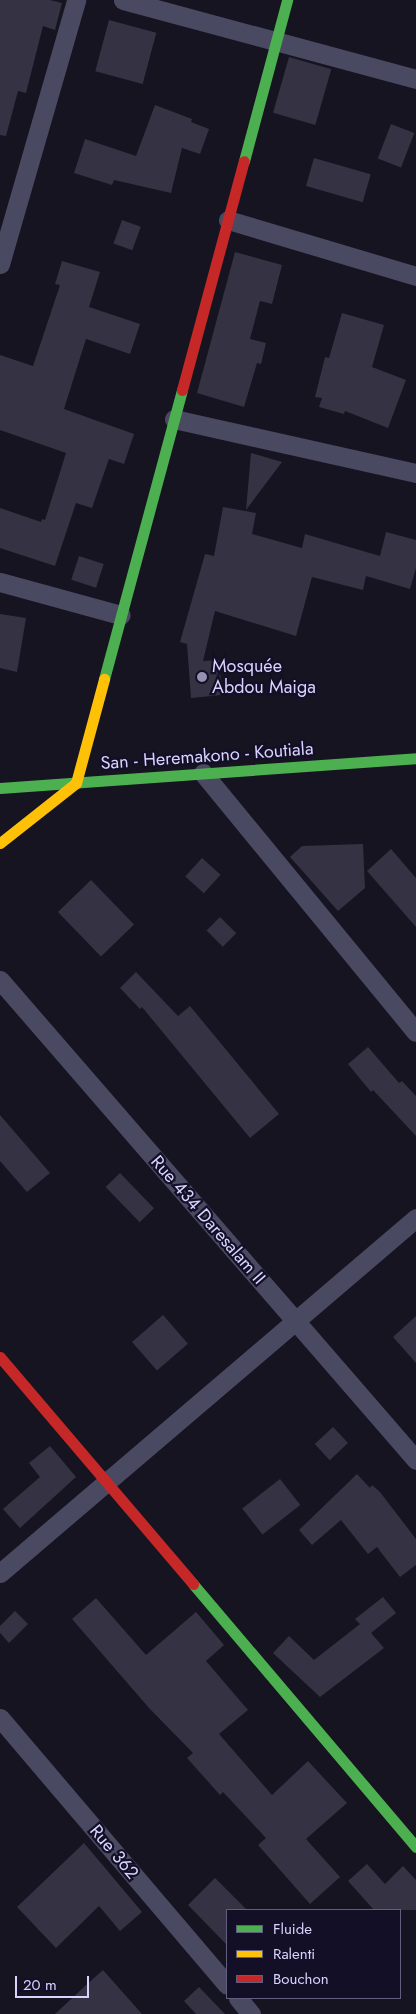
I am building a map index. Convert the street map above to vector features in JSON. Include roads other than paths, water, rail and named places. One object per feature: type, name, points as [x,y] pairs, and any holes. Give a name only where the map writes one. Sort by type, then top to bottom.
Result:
[{"type":"street","points":[[0,264],[76,0]]},
{"type":"street","points":[[123,0],[416,79]]},
{"type":"street","points":[[0,842],[76,783],[287,0]]},
{"type":"street","points":[[228,220],[416,276]]},
{"type":"street","points":[[174,419],[416,473]]},
{"type":"street","points":[[0,582],[121,615]]},
{"type":"street","name":"San - Heremakono - Koutiala","points":[[0,788],[416,758]]},
{"type":"street","points":[[202,773],[416,1032]]},
{"type":"street","name":"Rue 434 Daresalam II","points":[[0,980],[416,1460]]},
{"type":"street","points":[[0,1573],[416,1218]]},
{"type":"street","points":[[0,1358],[416,1847]]},
{"type":"street","name":"Rue 362","points":[[0,1718],[226,1984]]},
{"type":"street","points":[[239,1999],[252,2014]]},
{"type":"place","name":"Mosquée Abdou Maiga","points":[[202,677]]}]
